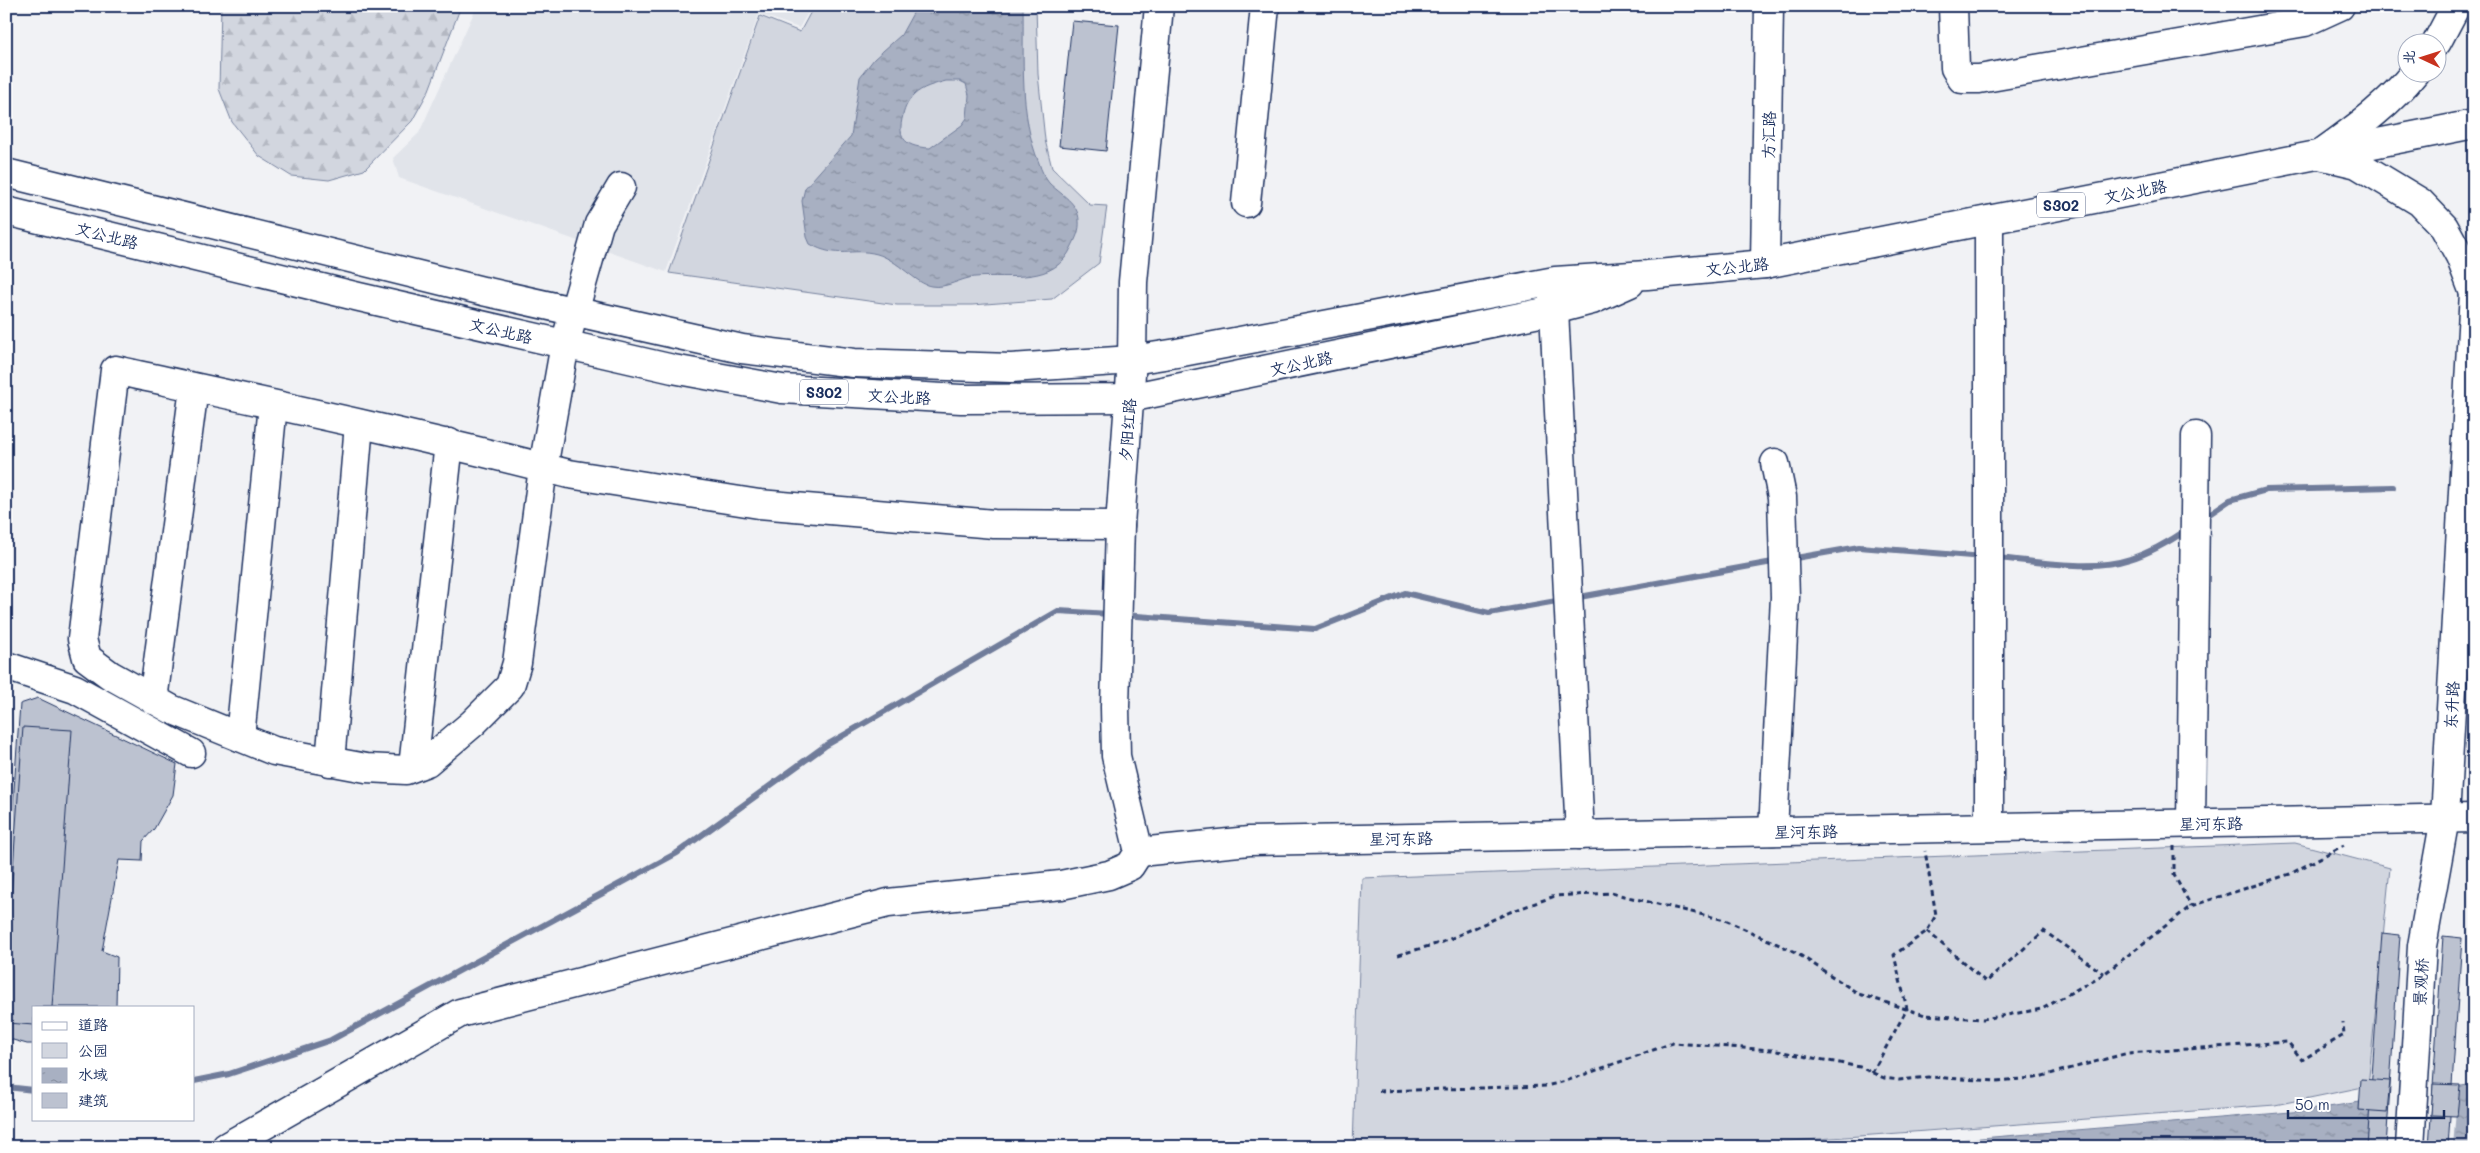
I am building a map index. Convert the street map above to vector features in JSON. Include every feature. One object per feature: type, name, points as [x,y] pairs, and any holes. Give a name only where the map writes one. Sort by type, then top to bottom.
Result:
[{"type":"street","name":"夕阳红路","points":[[1139,852],[1116,756],[1117,629],[1120,525],[1132,360],[1133,282],[1158,6]]},
{"type":"street","points":[[1246,203],[1265,6]]},
{"type":"street","name":"方汇路","points":[[1765,264],[1769,6]]},
{"type":"street","points":[[1953,6],[1955,68],[1962,79],[1979,79],[2305,22],[2340,6]]},
{"type":"street","points":[[2442,32],[2456,6]]},
{"type":"street","points":[[2319,155],[2371,117],[2407,82]]},
{"type":"street","name":"文公北路","points":[[6,173],[216,227],[742,349],[854,363],[1011,368],[1132,360],[1178,353],[1555,281],[1647,276],[1765,264],[2474,124]]},
{"type":"street","points":[[2319,155],[2357,164],[2420,202],[2444,227],[2460,256],[2474,293]]},
{"type":"street","points":[[621,187],[599,224],[565,344],[543,468],[517,663],[510,686],[473,723],[427,762],[406,770],[366,768],[330,762],[274,751],[171,709],[110,676],[88,658],[82,639],[115,370],[449,443],[543,468],[569,474],[759,504],[994,524],[1120,525]]},
{"type":"street","name":"文公北路","points":[[6,211],[359,297],[673,368],[782,389],[961,399],[1129,398],[1554,310],[1592,300],[1647,276]]},
{"type":"street","points":[[1989,220],[1989,827]]},
{"type":"street","points":[[1555,281],[1554,310],[1580,835]]},
{"type":"street","name":"东升路","points":[[2445,818],[2468,503],[2474,293]]},
{"type":"street","points":[[153,700],[194,388]]},
{"type":"street","points":[[240,737],[273,405]]},
{"type":"street","points":[[330,762],[359,424]]},
{"type":"street","points":[[2182,824],[2194,540],[2196,436]]},
{"type":"street","points":[[413,767],[449,443]]},
{"type":"street","points":[[1773,831],[1784,574],[1782,497],[1775,463]]},
{"type":"street","points":[[6,666],[74,688],[191,753]]},
{"type":"street","name":"景观桥","points":[[2410,1147],[2422,946],[2445,818]]},
{"type":"street","name":"星河东路","points":[[1139,852],[1249,841],[2474,818]]},
{"type":"street","points":[[226,1147],[460,1013],[888,903],[1061,885],[1109,875],[1130,866],[1139,852]]},
{"type":"path","points":[[2182,824],[2174,875],[2191,906]]},
{"type":"path","points":[[1872,1072],[1907,1009],[1894,955],[1927,931],[1936,915],[1922,829]]},
{"type":"path","points":[[1398,955],[1443,942],[1510,912],[1555,896],[1611,893],[1725,920],[1795,952],[1859,994],[1925,1015],[1983,1019],[2042,1009],[2104,974],[2191,906],[2290,874],[2348,842]]},
{"type":"path","points":[[1927,931],[1986,982],[2044,931],[2104,974]]},
{"type":"path","points":[[1379,1092],[1546,1086],[1566,1081],[1673,1043],[1772,1050],[1860,1067],[1884,1078],[1899,1080],[1929,1077],[1996,1082],[2035,1078],[2128,1053],[2288,1042],[2302,1060],[2344,1035],[2343,1022]]},
{"type":"shaded area","points":[[477,6],[812,6],[799,28],[759,14],[666,272],[399,178],[393,158],[419,133]]},
{"type":"green space","points":[[221,6],[461,6],[429,90],[412,121],[364,170],[329,180],[291,176],[259,156],[232,122],[219,89]]},
{"type":"green space","points":[[814,6],[1036,6],[1038,74],[1045,140],[1052,168],[1090,205],[1107,206],[1099,263],[1052,299],[972,305],[897,305],[669,273],[760,16],[800,32]]},
{"type":"green space","points":[[2295,843],[2390,868],[2368,1086],[2275,1105],[1711,1147],[1353,1147],[1362,878]]},
{"type":"water","points":[[917,6],[1023,6],[1023,66],[1028,126],[1046,179],[1076,209],[1079,221],[1078,231],[1072,246],[1064,259],[1055,267],[1043,273],[975,277],[937,287],[919,281],[892,261],[877,254],[829,251],[810,244],[807,237],[802,201],[805,188],[851,136],[860,77],[874,59],[901,35]],"holes":[[[946,81],[960,81],[966,84],[969,95],[967,118],[962,125],[930,148],[915,146],[905,140],[902,136],[901,124],[905,109],[912,97],[917,92],[933,85]]]},
{"type":"water","points":[[2474,1084],[2474,1147],[1874,1147],[2303,1111]]},
{"type":"pier","points":[[2458,1084],[2453,1147],[2368,1147],[2371,1098]]},
{"type":"building","points":[[1072,21],[1119,25],[1106,151],[1059,146]]},
{"type":"building","points":[[38,698],[177,764],[173,795],[154,829],[143,841],[142,861],[119,860],[102,951],[117,957],[116,1006],[32,1006],[32,1044],[6,1038],[6,904],[20,704]]},
{"type":"building","points":[[23,727],[72,730],[52,1006],[32,1006],[32,1025],[6,1023],[6,967]]},
{"type":"building","points":[[2382,933],[2400,935],[2386,1147],[2367,1147]]},
{"type":"building","points":[[2443,936],[2462,938],[2448,1147],[2429,1147]]},
{"type":"building","points":[[2361,1079],[2390,1081],[2387,1112],[2359,1110]]},
{"type":"building","points":[[2433,1084],[2460,1085],[2457,1116],[2431,1115]]},
{"type":"waterway","points":[[2202,519],[2230,500],[2266,490],[2393,487]]},
{"type":"waterway","points":[[1996,558],[2081,565],[2115,563],[2153,550],[2188,529]]},
{"type":"waterway","points":[[1790,559],[1859,547],[1984,557]]},
{"type":"waterway","points":[[1574,598],[1778,561]]},
{"type":"waterway","points":[[1123,615],[1315,629],[1405,593],[1489,613],[1562,600]]},
{"type":"waterway","points":[[195,1081],[229,1074],[331,1040],[677,853],[825,746],[1058,611],[1110,614]]},
{"type":"waterway","points":[[6,1087],[32,1090]]}]
